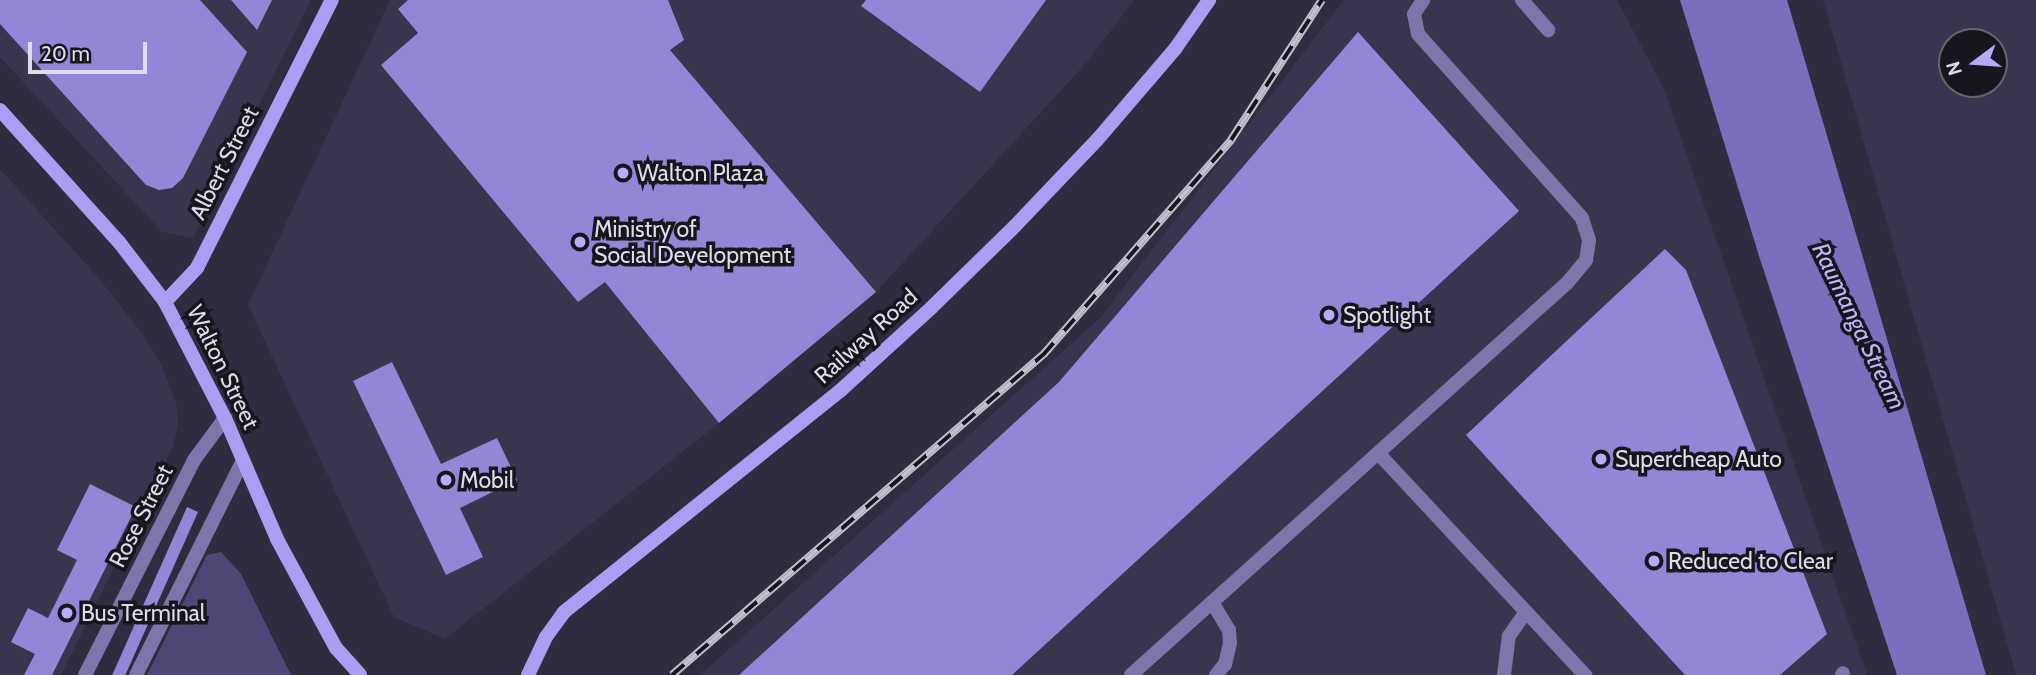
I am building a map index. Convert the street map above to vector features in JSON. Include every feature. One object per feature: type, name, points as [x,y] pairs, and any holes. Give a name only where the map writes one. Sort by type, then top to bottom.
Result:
[{"type":"street","name":"Albert Street","points":[[165,302],[197,268],[332,0]]},
{"type":"street","name":"Railway Road","points":[[528,675],[545,637],[564,612],[841,390],[1006,235],[1097,140],[1175,49],[1209,0]]},
{"type":"street","points":[[1130,675],[1567,283],[1586,260],[1589,251],[1588,228],[1575,210],[1418,34],[1414,14],[1423,0]]},
{"type":"street","points":[[1522,0],[1548,30]]},
{"type":"street","name":"Walton Street","points":[[0,110],[119,242],[165,302],[225,418],[277,539],[336,648],[360,675]]},
{"type":"street","name":"Rose Street","points":[[85,675],[194,460],[225,418]]},
{"type":"street","points":[[1378,453],[1585,675]]},
{"type":"street","points":[[136,675],[243,460]]},
{"type":"street","points":[[1212,602],[1225,622],[1230,643],[1225,664],[1216,675]]},
{"type":"street","points":[[1504,675],[1509,636],[1526,612]]},
{"type":"shaded area","points":[[0,0],[311,0],[193,238],[162,232],[0,57]]},
{"type":"shaded area","points":[[390,0],[1134,0],[1088,61],[876,292],[719,423],[445,639],[394,617],[248,305]]},
{"type":"shaded area","points":[[1344,0],[1617,0],[1664,89],[1867,675],[700,675],[1099,319]]},
{"type":"shaded area","points":[[1823,0],[2036,0],[2036,675],[2016,675]]},
{"type":"shaded area","points":[[0,169],[97,276],[142,333],[162,366],[176,403],[178,424],[173,447],[61,675],[0,675]]},
{"type":"shaded area","points":[[221,552],[241,574],[291,675],[147,675],[207,555]]},
{"type":"water","name":"Raumanga Stream","points":[[1680,0],[1787,0],[1986,675],[1897,675],[1760,259]]},
{"type":"building","points":[[0,0],[200,0],[247,52],[183,178],[172,188],[159,190],[146,185],[0,24]]},
{"type":"building","points":[[231,0],[272,0],[257,30]]},
{"type":"building","name":"Walton Plaza","points":[[408,0],[668,0],[684,40],[670,50],[876,292],[719,423],[605,282],[578,302],[381,65],[418,33],[398,9]]},
{"type":"building","points":[[866,0],[1046,0],[980,92],[861,6]]},
{"type":"building","points":[[1358,32],[1519,211],[1012,675],[739,675],[1059,382]]},
{"type":"building","points":[[1665,249],[1686,270],[1827,634],[1780,675],[1685,675],[1466,435]]},
{"type":"building","points":[[392,362],[441,464],[497,438],[517,480],[460,508],[483,557],[446,575],[353,381]]},
{"type":"building","points":[[90,484],[136,507],[52,675],[24,675],[35,654],[11,642],[28,608],[48,618],[77,560],[57,550]]},
{"type":"building","points":[[187,507],[198,512],[125,675],[112,675]]},
{"type":"railway","points":[[672,675],[1043,355],[1231,140],[1322,0]]},
{"type":"place","name":"Walton Plaza","points":[[623,173]]},
{"type":"place","name":"Ministry of Social Development","points":[[580,242]]},
{"type":"place","name":"Spotlight","points":[[1329,315]]},
{"type":"place","name":"Supercheap Auto","points":[[1601,459]]},
{"type":"place","name":"Mobil","points":[[446,480]]},
{"type":"place","name":"Reduced to Clear","points":[[1654,561]]},
{"type":"place","name":"Bus Terminal","points":[[67,613]]}]
